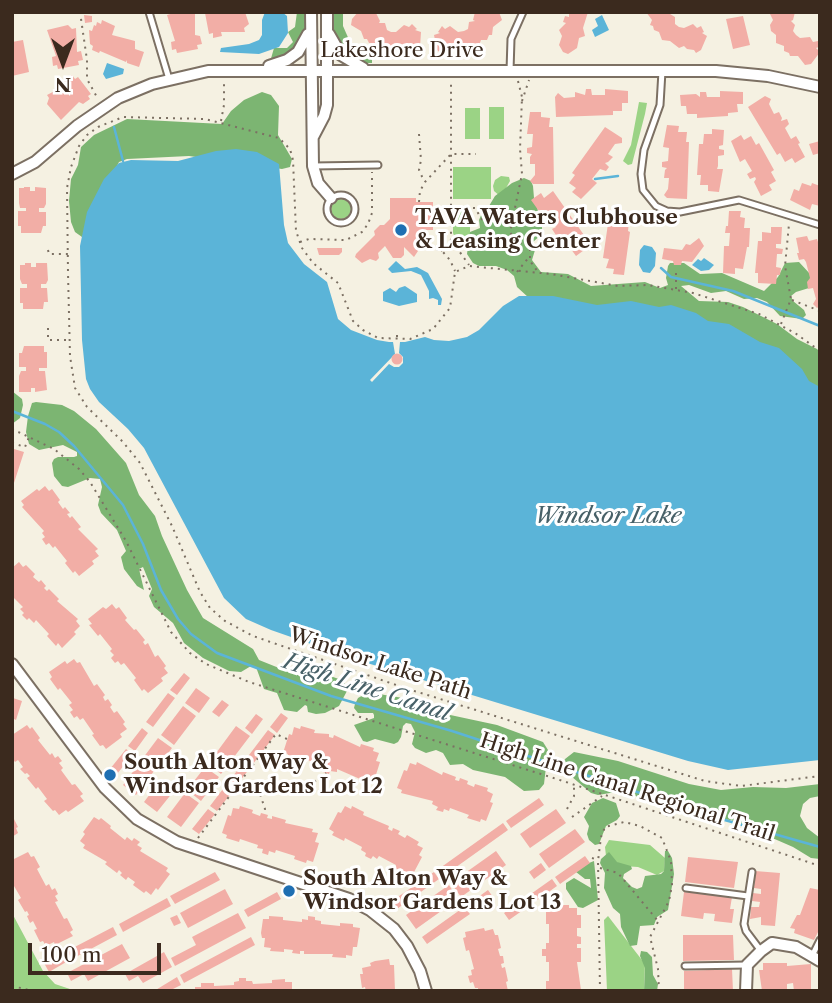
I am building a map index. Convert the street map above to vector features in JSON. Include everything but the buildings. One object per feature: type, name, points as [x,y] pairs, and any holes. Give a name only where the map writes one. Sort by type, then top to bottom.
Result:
[{"type":"street","points":[[310,12],[313,166],[318,183],[331,198]]},
{"type":"street","points":[[312,143],[326,111],[327,12]]},
{"type":"street","points":[[253,70],[291,58],[304,46],[310,28]]},
{"type":"street","points":[[327,28],[340,54],[369,71]]},
{"type":"street","name":"Lakeshore Drive","points":[[12,173],[35,162],[103,107],[134,90],[200,72],[662,71],[744,73],[820,87]]},
{"type":"street","points":[[12,664],[118,802],[152,830],[193,848],[349,900],[370,910],[389,925],[407,946],[419,969],[426,991]]},
{"type":"street","points":[[746,991],[747,965],[772,943],[784,943],[816,958]]},
{"type":"lane","points":[[149,12],[169,79]]},
{"type":"lane","points":[[513,71],[511,39],[523,12]]},
{"type":"lane","points":[[662,71],[660,106],[644,150],[641,174],[643,190],[654,204],[665,211],[682,212],[739,200],[820,225]]},
{"type":"lane","points":[[313,166],[375,166]]},
{"type":"lane","points":[[343,194],[353,200],[355,210],[349,220],[338,223],[330,218],[327,206],[331,198],[343,194]]},
{"type":"lane","points":[[752,872],[744,923],[746,931],[761,951]]},
{"type":"lane","points":[[686,888],[748,896]]},
{"type":"lane","points":[[816,958],[820,940]]},
{"type":"lane","points":[[685,966],[747,965]]},
{"type":"path","points":[[80,12],[87,79],[103,107]]},
{"type":"path","points":[[221,122],[224,70]]},
{"type":"path","points":[[513,71],[522,102]]},
{"type":"path","points":[[517,272],[529,256],[530,246],[515,241],[510,232],[522,182],[522,102],[531,71]]},
{"type":"path","points":[[451,81],[451,241],[469,266]]},
{"type":"path","name":"Windsor Lake Path","points":[[299,242],[295,218],[293,159],[284,142],[272,135],[202,119],[126,117],[93,130],[79,146],[69,177],[70,340],[74,382],[79,396],[92,412],[127,446],[140,463],[172,526],[200,592],[215,612],[238,629],[277,645],[711,783],[748,785],[820,776]]},
{"type":"path","points":[[419,134],[421,159],[418,170],[425,182]]},
{"type":"path","points":[[419,202],[420,191],[425,182],[451,154],[476,154]]},
{"type":"path","points":[[375,166],[372,213],[364,230],[347,239],[308,239],[299,242],[313,263],[340,286],[348,311],[358,325],[374,336],[397,341],[421,336],[442,321],[452,303],[456,272],[441,251],[427,245],[426,248]]},
{"type":"path","points":[[451,207],[475,208],[484,223]]},
{"type":"path","points":[[780,325],[791,299],[785,262],[792,216]]},
{"type":"path","points":[[441,251],[451,241]]},
{"type":"path","points":[[48,250],[48,254],[68,254]]},
{"type":"path","points":[[529,256],[539,273]]},
{"type":"path","points":[[456,272],[469,266],[539,273],[621,287],[648,285],[676,290],[741,307],[780,325],[820,351]]},
{"type":"path","points":[[676,271],[676,290]]},
{"type":"path","points":[[791,299],[820,311]]},
{"type":"path","points":[[48,328],[48,340],[70,340]]},
{"type":"path","points":[[397,335],[397,341]]},
{"type":"path","name":"High Line Canal Regional Trail","points":[[12,429],[60,453],[90,482],[126,541],[171,632],[182,646],[198,659],[249,682],[820,866]]},
{"type":"path","points":[[12,443],[25,447],[29,436]]},
{"type":"path","points":[[193,848],[276,734],[287,739]]},
{"type":"path","points":[[237,787],[302,786],[314,782],[326,773]]},
{"type":"path","points":[[567,809],[573,799],[574,785]]},
{"type":"path","points":[[257,787],[265,808],[264,814]]},
{"type":"path","points":[[572,817],[603,796]]},
{"type":"path","points":[[600,991],[598,861],[601,833],[607,826],[626,822],[662,838],[671,861],[672,885],[667,906],[650,932],[658,969],[659,991]]},
{"type":"path","points":[[592,858],[598,861]]},
{"type":"path","points":[[600,869],[618,873],[659,921]]},
{"type":"path","points":[[12,986],[33,991]]},
{"type":"green space","points":[[297,12],[309,12],[309,32],[299,50],[270,62],[274,48],[287,48],[293,42],[288,32],[295,27]]},
{"type":"green space","points":[[331,12],[343,12],[343,26],[350,42],[360,52],[372,55],[372,63],[358,63],[333,41]]},
{"type":"green space","points":[[262,92],[271,95],[279,106],[278,135],[292,159],[290,167],[282,169],[189,156],[127,159],[119,162],[82,237],[75,232],[69,201],[71,179],[78,165],[81,147],[94,135],[127,119],[222,124],[231,111],[244,100]]},
{"type":"green space","points":[[639,102],[647,103],[632,164],[628,165],[623,161],[631,145]]},
{"type":"green space","points":[[489,107],[504,107],[504,139],[489,139]]},
{"type":"green space","points":[[465,108],[480,108],[480,139],[465,139]]},
{"type":"green space","points":[[453,167],[491,167],[491,199],[453,199]]},
{"type":"green space","points":[[501,176],[509,177],[510,181],[501,197],[494,191],[493,186],[495,180]]},
{"type":"green space","points":[[524,178],[531,181],[533,186],[542,223],[542,234],[533,242],[535,250],[532,260],[541,272],[568,274],[591,286],[645,282],[660,288],[668,285],[666,278],[670,263],[684,263],[700,274],[722,273],[764,291],[778,277],[785,263],[799,262],[811,275],[809,288],[791,296],[804,310],[806,315],[802,319],[780,316],[767,302],[757,298],[744,299],[726,291],[711,293],[689,285],[681,286],[699,301],[728,302],[743,307],[817,349],[820,352],[820,394],[607,309],[529,298],[517,287],[514,276],[507,270],[473,263],[467,254],[470,232],[480,228],[482,213],[495,196]]},
{"type":"green space","points":[[341,199],[348,202],[351,209],[348,216],[341,219],[334,216],[331,209],[334,202]]},
{"type":"green space","points":[[453,209],[464,209],[470,213],[470,237],[455,238]]},
{"type":"green space","points":[[12,391],[22,399],[23,405],[20,418],[12,424]]},
{"type":"green space","points":[[32,403],[62,405],[74,411],[96,429],[126,463],[139,495],[155,516],[187,590],[203,618],[253,649],[259,660],[308,676],[321,673],[342,680],[347,691],[339,706],[316,714],[308,712],[305,705],[297,712],[284,710],[277,693],[264,689],[256,667],[251,666],[241,672],[229,671],[203,658],[184,643],[173,623],[154,607],[149,596],[152,589],[143,567],[139,569],[144,590],[137,586],[124,569],[121,557],[126,551],[117,530],[101,513],[98,505],[102,487],[100,479],[90,478],[68,487],[62,486],[54,476],[52,463],[58,457],[77,456],[77,452],[63,445],[39,450],[29,444],[26,432],[28,416]]},
{"type":"green space","points":[[373,693],[403,698],[441,713],[497,725],[543,742],[548,750],[544,784],[539,790],[524,791],[505,777],[473,770],[463,764],[450,765],[443,753],[436,750],[426,753],[415,748],[412,744],[415,732],[411,724],[406,723],[403,726],[401,737],[394,744],[375,739],[363,741],[354,725],[374,718],[374,715],[358,713],[354,708],[358,698]]},
{"type":"green space","points":[[574,752],[618,761],[689,784],[721,790],[820,784],[820,796],[810,798],[803,804],[800,816],[807,828],[820,838],[820,859],[811,858],[793,847],[731,820],[646,800],[622,791],[598,795],[591,793],[565,771],[563,763]]},
{"type":"green space","points":[[603,798],[616,803],[620,816],[606,826],[599,844],[595,845],[589,840],[589,826],[584,817],[592,803]]},
{"type":"green space","points":[[609,840],[650,845],[665,858],[664,871],[657,875],[638,867],[623,866],[606,856],[605,847]]},
{"type":"green space","points":[[665,851],[668,851],[672,858],[674,874],[668,910],[657,917],[654,925],[640,926],[637,945],[630,946],[621,927],[620,914],[613,908],[604,888],[605,873],[601,859],[609,852],[617,862],[631,866],[632,869],[624,874],[623,878],[637,889],[642,887],[645,876],[661,874],[664,871]]},
{"type":"green space","points":[[594,861],[598,900],[583,908],[578,907],[566,889],[566,883],[574,878],[591,888],[590,879],[585,879],[576,872],[579,867]]},
{"type":"green space","points":[[12,913],[43,971],[55,984],[73,990],[135,991],[12,991]]},
{"type":"green space","points":[[608,916],[645,964],[644,991],[607,991],[604,920]]},
{"type":"green space","points":[[641,951],[652,957],[657,991],[644,991],[645,968],[640,956]]},
{"type":"water","points":[[265,12],[282,12],[287,16],[288,33],[279,47],[259,54],[220,52],[221,48],[259,40]]},
{"type":"water","points":[[602,15],[609,30],[595,37],[592,30],[598,26],[595,19]]},
{"type":"water","points":[[107,63],[124,69],[123,74],[106,79],[103,74]]},
{"type":"water","name":"Windsor Lake","points":[[236,149],[257,152],[279,164],[288,243],[304,264],[327,282],[338,319],[351,330],[389,342],[405,342],[425,337],[449,341],[467,337],[479,330],[503,306],[519,296],[553,296],[597,305],[631,301],[659,307],[671,305],[696,313],[708,321],[729,324],[760,342],[779,348],[802,369],[809,381],[820,387],[820,760],[728,770],[688,761],[354,659],[271,630],[246,619],[224,598],[144,448],[99,402],[90,389],[86,379],[82,340],[80,246],[87,212],[104,179],[119,163],[131,160],[178,161]]},
{"type":"water","points":[[644,245],[652,247],[656,253],[655,266],[650,273],[643,272],[639,265],[640,250]]},
{"type":"water","points":[[704,258],[714,265],[709,270],[701,271],[692,265],[698,259],[701,261]]},
{"type":"water","points":[[396,261],[405,269],[417,267],[428,273],[442,299],[441,305],[438,305],[438,300],[429,299],[429,291],[421,275],[411,271],[392,273],[388,269]]},
{"type":"water","points":[[405,286],[417,294],[417,302],[399,306],[383,301],[383,292],[390,288],[396,292]]},
{"type":"pier","points":[[393,342],[400,342],[399,353],[403,357],[403,363],[399,367],[389,364],[372,382],[370,380],[395,354]]},
{"type":"waterway","points":[[114,127],[123,161]]},
{"type":"waterway","points":[[595,179],[618,176]]},
{"type":"waterway","points":[[661,268],[671,277],[733,291],[820,326]]},
{"type":"waterway","name":"High Line Canal","points":[[12,411],[45,424],[74,446],[123,505],[143,544],[161,590],[178,619],[191,634],[217,653],[331,696],[452,731],[707,815],[820,847]]},
{"type":"place","name":"TAVA Waters Clubhouse & Leasing Center","points":[[401,230]]},
{"type":"place","name":"South Alton Way & Windsor Gardens Lot 12","points":[[110,775]]},
{"type":"place","name":"South Alton Way & Windsor Gardens Lot 13","points":[[289,891]]}]
